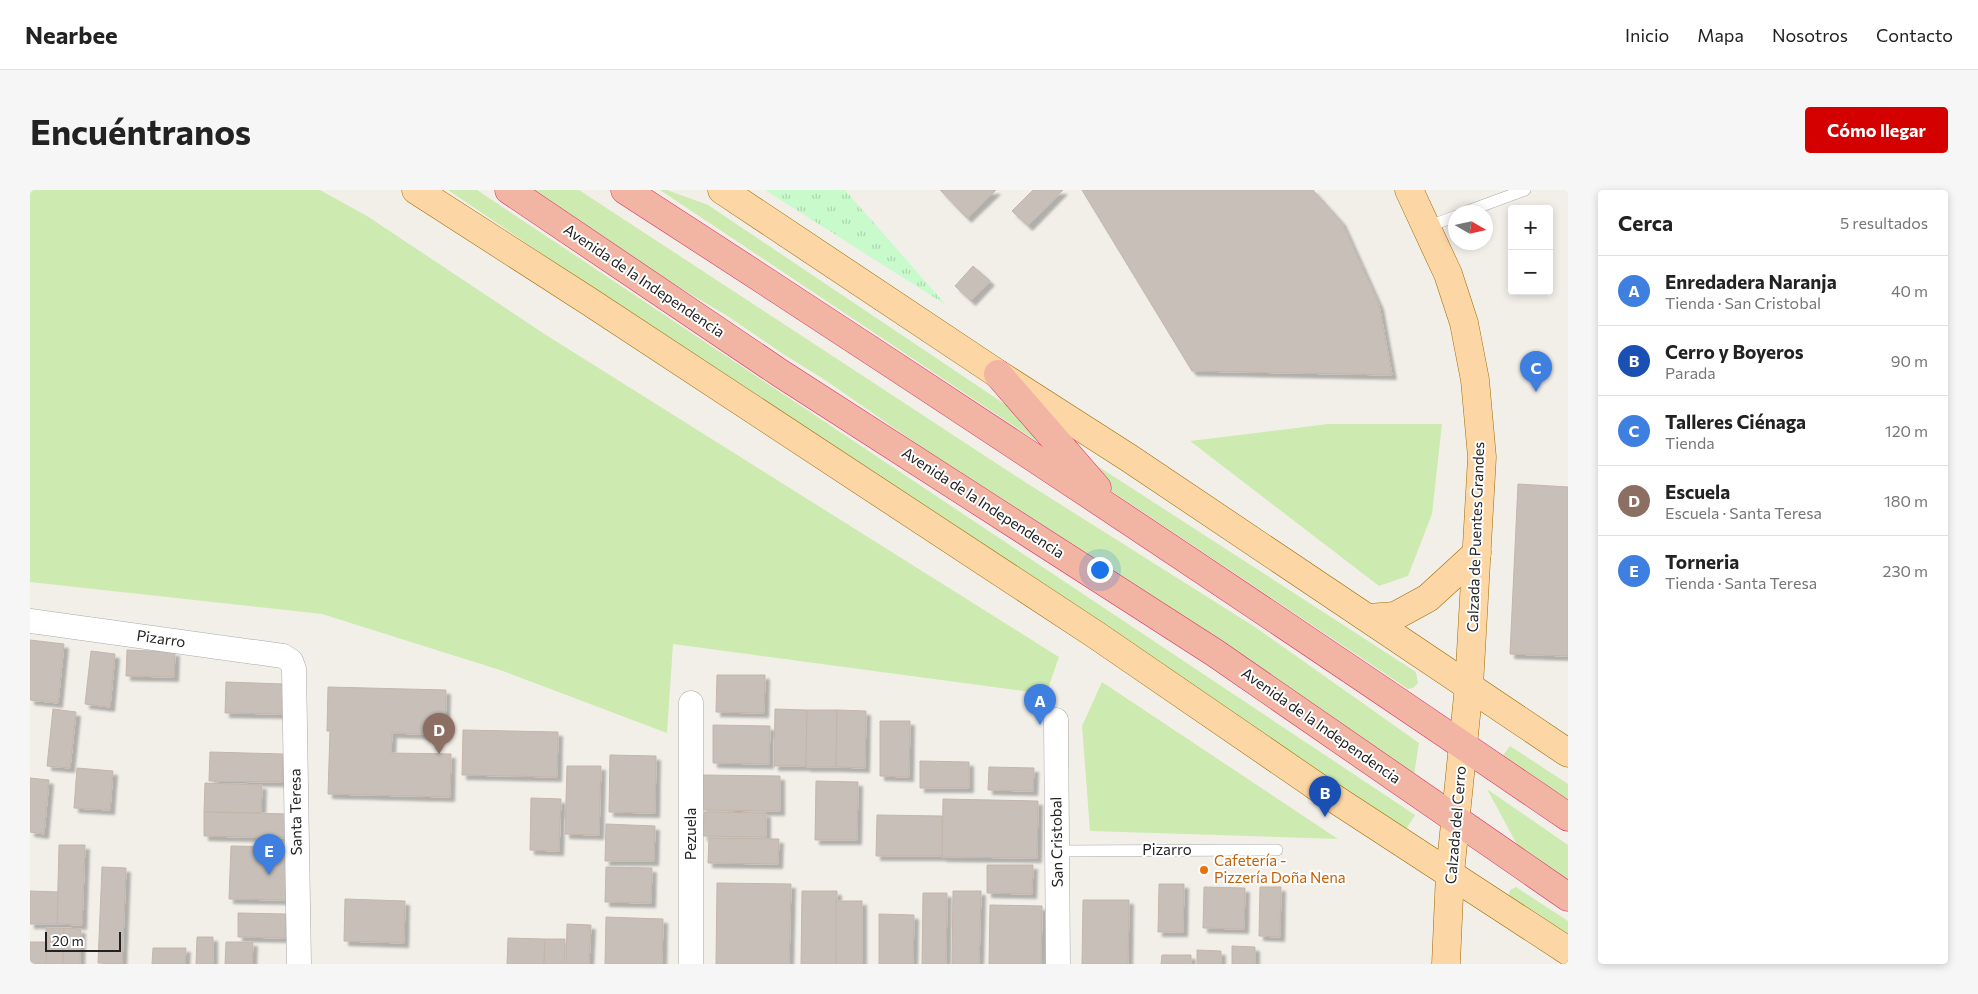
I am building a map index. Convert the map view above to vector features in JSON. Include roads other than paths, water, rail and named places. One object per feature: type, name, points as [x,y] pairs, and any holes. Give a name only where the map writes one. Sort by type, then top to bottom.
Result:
[{"type":"highway","name":"Avenida de la Independencia","points":[[508,190],[780,373],[1215,654],[1568,897]]},
{"type":"highway","points":[[625,190],[864,344],[1464,744],[1568,816]]},
{"type":"highway","points":[[998,374],[1121,516]]},
{"type":"main road","points":[[416,190],[590,302],[1022,587],[1332,797],[1568,951]]},
{"type":"main road","points":[[722,190],[998,374],[1129,458],[1568,753]]},
{"type":"main road","name":"Calzada de Puentes Grandes","points":[[1409,190],[1448,274],[1464,323],[1475,380],[1482,457],[1469,686]]},
{"type":"main road","points":[[1368,618],[1395,616],[1428,598],[1477,553]]},
{"type":"main road","name":"Calzada del Cerro","points":[[1446,964],[1450,873],[1469,686]]},
{"type":"street","name":"Pizarro","points":[[30,621],[282,656],[291,660]]},
{"type":"street","name":"Santa Teresa","points":[[291,660],[294,669],[299,964]]},
{"type":"street","name":"Pezuela","points":[[691,703],[691,964]]},
{"type":"street","name":"San Cristobal","points":[[1056,720],[1058,964]]},
{"type":"lane","points":[[1484,205],[1525,190]]},
{"type":"lane","points":[[1427,227],[1448,219]]},
{"type":"lane","name":"Pizarro","points":[[1057,851],[1277,850]]},
{"type":"place","name":"Talleres Ciénaga","points":[[1536,392]]},
{"type":"place","name":"Enredadera Naranja","points":[[1040,725]]},
{"type":"place","name":"Escuela","points":[[439,754]]},
{"type":"place","name":"Cerro y Boyeros","points":[[1325,817]]},
{"type":"place","name":"Cafetería - Pizzería Doña Nena","points":[[1204,870]]},
{"type":"place","name":"Torneria","points":[[269,875]]}]
